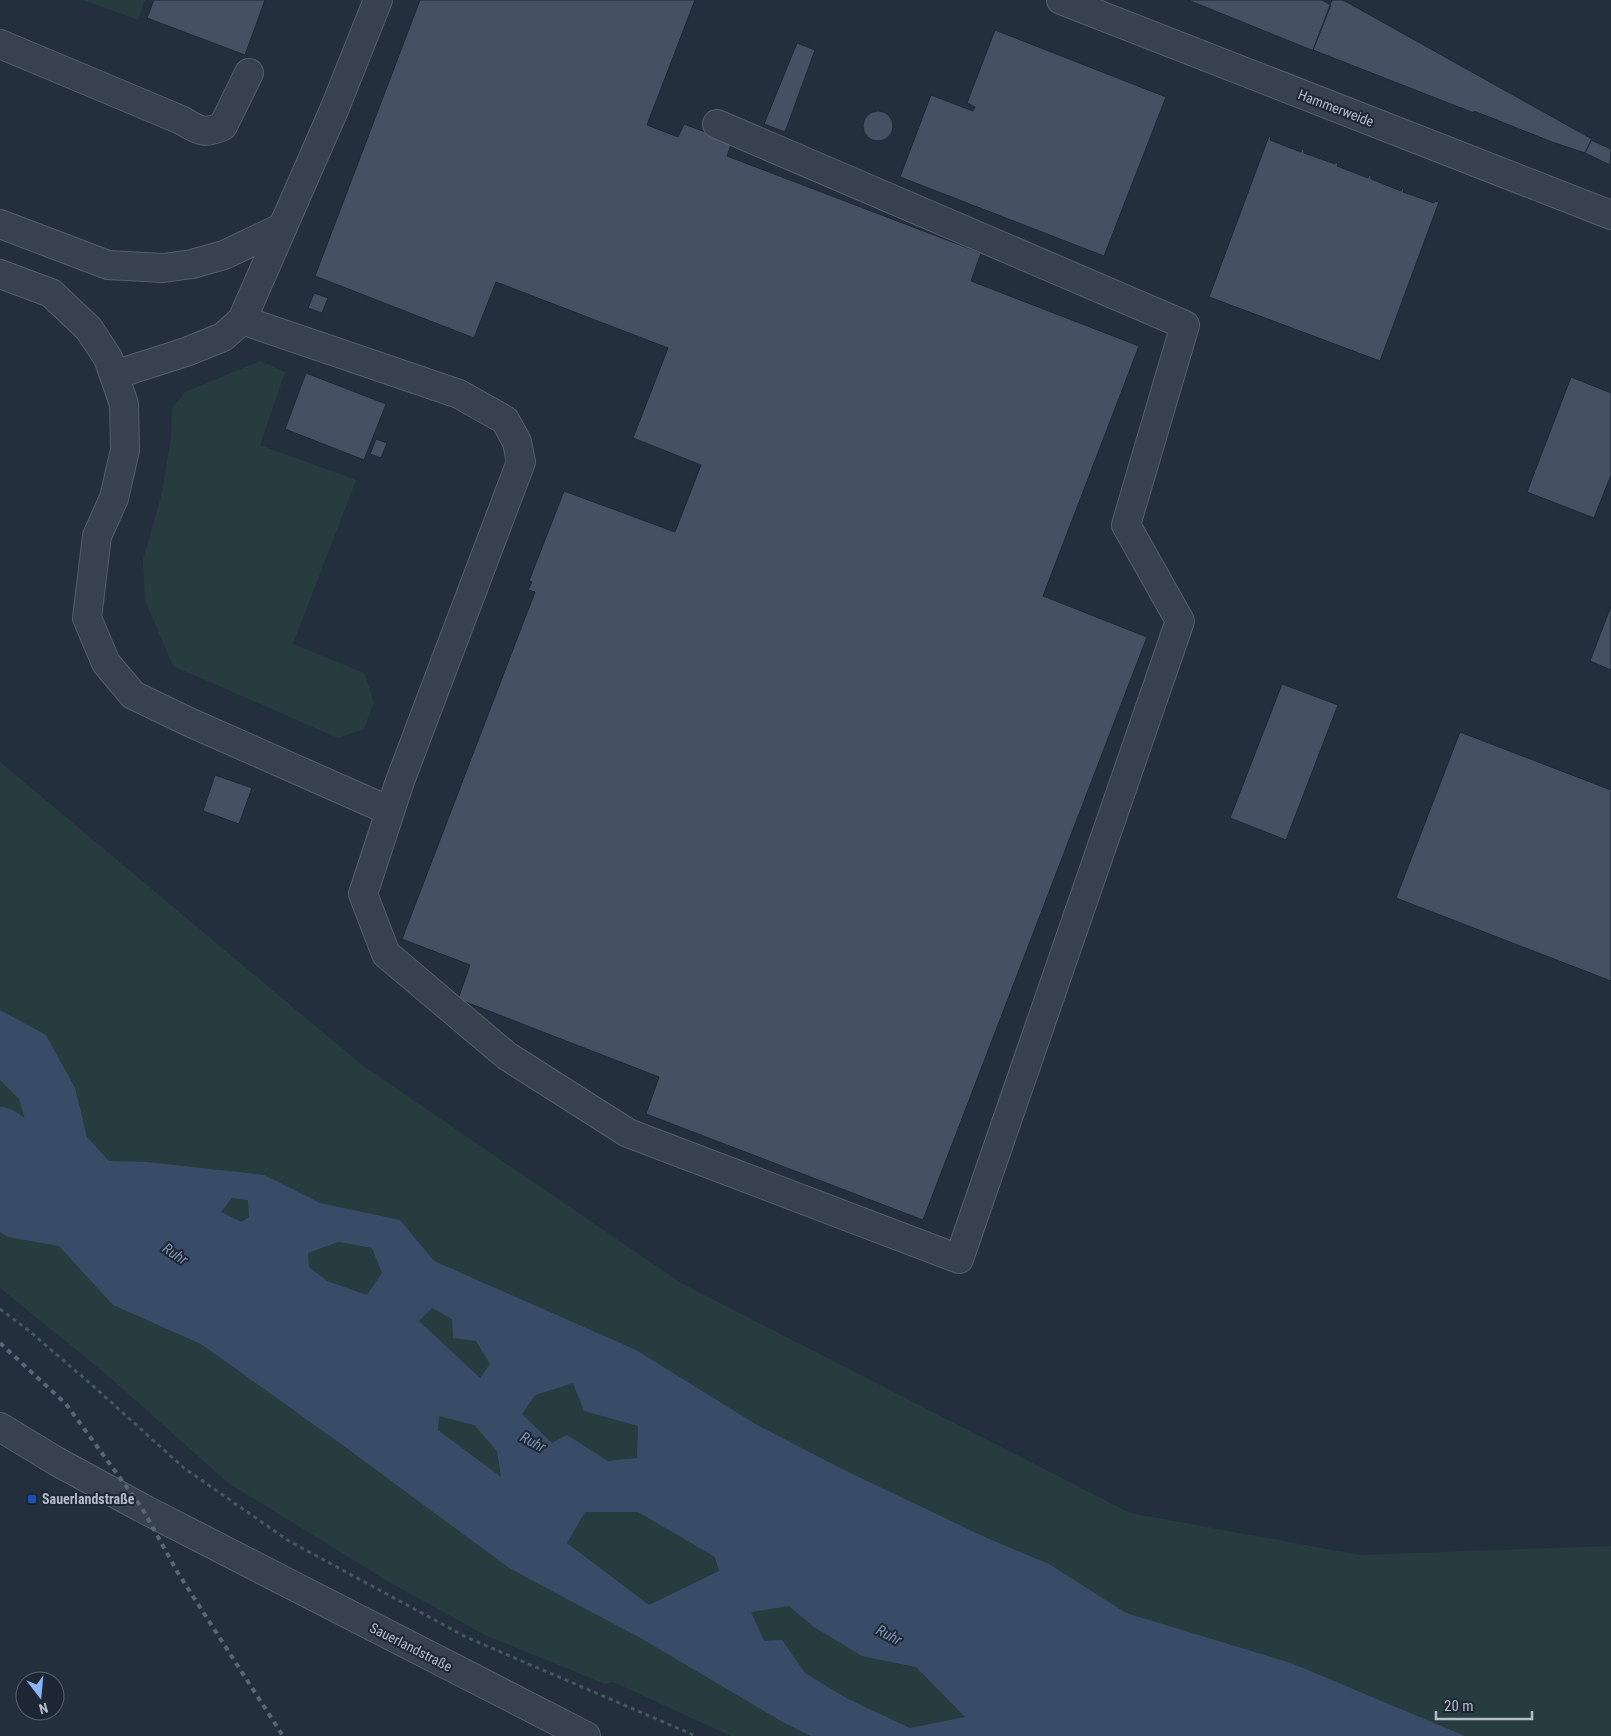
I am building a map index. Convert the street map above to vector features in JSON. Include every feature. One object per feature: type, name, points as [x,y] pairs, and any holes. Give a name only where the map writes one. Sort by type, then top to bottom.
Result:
[{"type":"street","points":[[114,375],[186,352],[223,337],[242,320],[334,110],[378,0]]},
{"type":"street","name":"Hammerweide","points":[[1061,0],[1611,215]]},
{"type":"street","points":[[0,44],[180,120],[200,131],[212,131],[223,126],[249,73]]},
{"type":"street","points":[[242,320],[459,394],[505,420],[517,442],[521,462],[400,781],[363,894],[386,954],[507,1056],[628,1133],[959,1259],[1180,620],[1126,526],[1185,325],[717,124]]},
{"type":"street","points":[[0,224],[108,265],[164,268],[192,264],[224,255],[283,227]]},
{"type":"street","points":[[0,274],[51,293],[89,329],[108,358],[124,404],[125,450],[114,498],[97,536],[87,618],[106,663],[133,695],[189,722],[390,811]]},
{"type":"street","name":"Sauerlandstraße","points":[[0,1427],[56,1461],[142,1508],[586,1736]]},
{"type":"path","points":[[0,1309],[28,1330],[92,1385],[184,1468],[289,1541],[466,1637],[696,1736]]},
{"type":"green space","points":[[83,0],[145,0],[138,20]]},
{"type":"green space","points":[[260,361],[285,372],[260,445],[356,480],[293,644],[364,673],[374,702],[364,729],[338,738],[173,666],[145,600],[143,560],[161,497],[171,438],[172,408],[185,392]]},
{"type":"green space","points":[[0,762],[362,1065],[681,1283],[1130,1513],[1360,1555],[1611,1546],[1611,1736],[731,1736],[613,1682],[605,1684],[485,1635],[389,1582],[227,1482],[106,1374],[0,1288]]},
{"type":"water","points":[[0,1010],[46,1035],[75,1088],[87,1137],[109,1161],[147,1162],[264,1175],[320,1203],[400,1220],[434,1261],[636,1350],[757,1425],[844,1470],[987,1538],[1049,1564],[1126,1613],[1291,1663],[1465,1736],[811,1736],[781,1721],[644,1640],[509,1568],[348,1449],[201,1344],[113,1305],[59,1246],[8,1237],[0,1232],[0,1165],[46,1190],[19,1099],[0,1080]],"holes":[[[232,1198],[248,1200],[249,1217],[241,1222],[221,1212]],[[338,1242],[372,1248],[382,1273],[367,1295],[327,1281],[309,1267],[308,1253]],[[432,1308],[452,1319],[453,1338],[476,1341],[490,1364],[480,1378],[419,1321]],[[573,1383],[584,1411],[638,1426],[637,1458],[608,1461],[567,1435],[552,1443],[522,1414],[535,1395]],[[439,1416],[474,1425],[497,1451],[501,1477],[438,1430]],[[585,1512],[638,1512],[715,1557],[719,1571],[649,1605],[567,1543]],[[789,1606],[814,1627],[862,1656],[916,1667],[965,1717],[910,1728],[846,1698],[805,1673],[782,1640],[764,1641],[751,1612]]]},
{"type":"building","points":[[154,0],[265,0],[245,55],[147,18]]},
{"type":"building","points":[[420,0],[695,0],[647,125],[678,137],[684,124],[732,142],[727,156],[981,253],[971,281],[1139,346],[1043,596],[1147,637],[923,1220],[646,1114],[659,1077],[458,999],[470,965],[402,939],[535,592],[528,590],[532,582],[529,581],[564,491],[675,532],[701,465],[633,438],[668,348],[496,282],[474,338],[315,276]]},
{"type":"building","points":[[1188,0],[1322,0],[1331,5],[1314,51]]},
{"type":"building","points":[[1332,0],[1343,0],[1592,139],[1585,153],[1474,111],[1474,113],[1313,50]]},
{"type":"building","points":[[995,30],[1166,97],[1104,256],[900,177],[931,95],[973,111],[975,107],[967,103]]},
{"type":"building","points":[[797,43],[815,50],[785,132],[764,124]]},
{"type":"building","points":[[878,111],[884,112],[892,120],[892,132],[884,140],[878,141],[872,140],[864,132],[863,126],[864,120],[872,112]]},
{"type":"building","points":[[1269,136],[1271,137],[1270,140],[1301,152],[1302,149],[1304,153],[1335,164],[1336,162],[1337,166],[1368,178],[1369,175],[1371,179],[1401,191],[1402,188],[1404,189],[1403,192],[1434,203],[1435,201],[1439,202],[1380,361],[1209,297]]},
{"type":"building","points":[[1591,140],[1611,149],[1610,165],[1585,153]]},
{"type":"building","points":[[314,293],[328,298],[322,313],[308,308]]},
{"type":"building","points":[[306,373],[386,404],[364,460],[285,429]]},
{"type":"building","points":[[1571,377],[1611,393],[1611,475],[1594,518],[1527,492]]},
{"type":"building","points":[[376,439],[387,443],[381,458],[370,454]]},
{"type":"building","points":[[1611,606],[1611,670],[1590,661]]},
{"type":"building","points":[[1282,684],[1338,705],[1286,840],[1230,818]]},
{"type":"building","points":[[1460,732],[1611,790],[1611,981],[1396,898]]},
{"type":"building","points":[[215,775],[252,788],[239,824],[203,811]]},
{"type":"waterway","name":"Ruhr","points":[[0,1136],[104,1206]]},
{"type":"railway","points":[[0,1343],[66,1404],[142,1508],[178,1573],[283,1736]]},
{"type":"place","name":"Sauerlandstraße","points":[[32,1499]]}]
